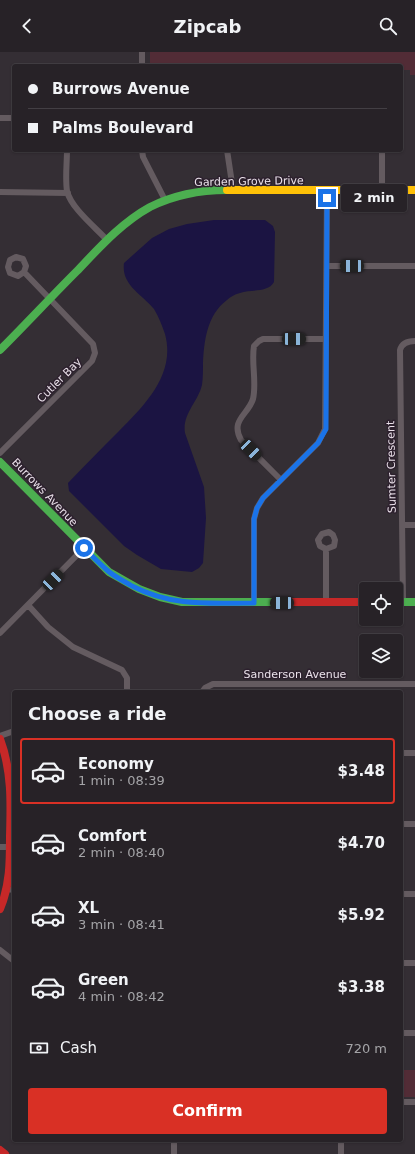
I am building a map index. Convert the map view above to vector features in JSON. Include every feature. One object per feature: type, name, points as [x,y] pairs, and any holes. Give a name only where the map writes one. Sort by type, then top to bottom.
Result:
[{"type":"street","points":[[142,52],[142,64]]},
{"type":"street","points":[[0,118],[12,118]]},
{"type":"street","points":[[67,152],[68,193],[76,208],[107,240]]},
{"type":"street","points":[[142,152],[164,200]]},
{"type":"street","points":[[227,152],[233,190]]},
{"type":"street","points":[[382,152],[382,190]]},
{"type":"street","name":"Garden Grove Drive","points":[[0,350],[107,240],[135,215],[164,200],[190,192],[233,190],[415,190]]},
{"type":"street","points":[[254,603],[255,514],[263,498],[318,443],[326,429],[327,191]]},
{"type":"street","points":[[0,192],[68,193]]},
{"type":"street","points":[[327,266],[415,266]]},
{"type":"street","name":"Cutler Bay","points":[[0,453],[92,361],[95,353],[93,344],[24,272]]},
{"type":"street","points":[[281,480],[238,436],[238,422],[252,399],[254,346],[262,339],[326,339]]},
{"type":"street","name":"Sumter Crescent","points":[[400,582],[402,525],[400,350],[404,344],[415,341]]},
{"type":"street","name":"Burrows Avenue","points":[[0,462],[109,572],[121,580],[149,594],[184,602],[359,602]]},
{"type":"street","points":[[402,525],[415,525]]},
{"type":"street","points":[[0,633],[84,548]]},
{"type":"street","points":[[326,550],[326,602]]},
{"type":"street","points":[[403,602],[415,602]]},
{"type":"street","points":[[28,605],[48,627],[73,647],[122,670],[127,678],[127,690]]},
{"type":"street","name":"Sanderson Avenue","points":[[203,690],[204,688],[213,684],[415,684]]},
{"type":"street","points":[[268,684],[268,690]]},
{"type":"street","points":[[342,684],[342,690]]},
{"type":"street","points":[[0,909],[10,889],[12,801],[8,771],[0,738],[12,732]]},
{"type":"street","points":[[403,753],[415,753]]},
{"type":"street","points":[[403,824],[415,824]]},
{"type":"street","points":[[0,848],[10,848]]},
{"type":"street","points":[[403,894],[415,894]]},
{"type":"street","points":[[0,950],[12,959]]},
{"type":"street","points":[[403,963],[415,963]]},
{"type":"street","points":[[403,1033],[415,1034]]},
{"type":"street","points":[[403,1102],[415,1102]]},
{"type":"street","points":[[174,1142],[174,1154]]},
{"type":"street","points":[[341,1142],[341,1154]]},
{"type":"street","points":[[0,1150],[5,1154]]},
{"type":"shaded area","points":[[150,52],[415,52],[415,75],[410,75],[410,70],[403,70],[403,64],[150,64]]},
{"type":"shaded area","points":[[214,220],[265,220],[273,226],[275,232],[274,282],[268,288],[244,292],[231,297],[220,306],[211,321],[204,346],[202,385],[188,414],[185,426],[185,433],[204,487],[206,518],[203,563],[199,568],[192,572],[161,569],[124,546],[69,491],[68,483],[129,421],[148,399],[156,388],[166,362],[167,349],[165,334],[160,322],[154,309],[133,289],[129,283],[124,271],[124,263],[152,238],[169,229],[187,224]]},
{"type":"shaded area","points":[[403,1070],[415,1070],[415,1097],[403,1097]]},
{"type":"traffic: fast","points":[[0,350],[102,245],[139,213],[168,199],[178,196],[197,192],[227,190]]},
{"type":"traffic: fast","points":[[0,462],[109,572],[139,589],[160,597],[182,602],[292,602]]},
{"type":"traffic: fast","points":[[403,602],[415,602]]},
{"type":"traffic: slow","points":[[227,190],[415,190]]},
{"type":"traffic: jam","points":[[292,602],[359,602]]},
{"type":"traffic: jam","points":[[0,739],[9,775],[11,811],[9,873],[6,891],[0,909]]},
{"type":"traffic: jam","points":[[0,1150],[5,1154]]},
{"type":"route","points":[[84,548],[109,572],[121,580],[149,594],[175,601],[193,603],[254,603],[254,519],[257,508],[263,498],[318,443],[326,429],[327,198]]}]
